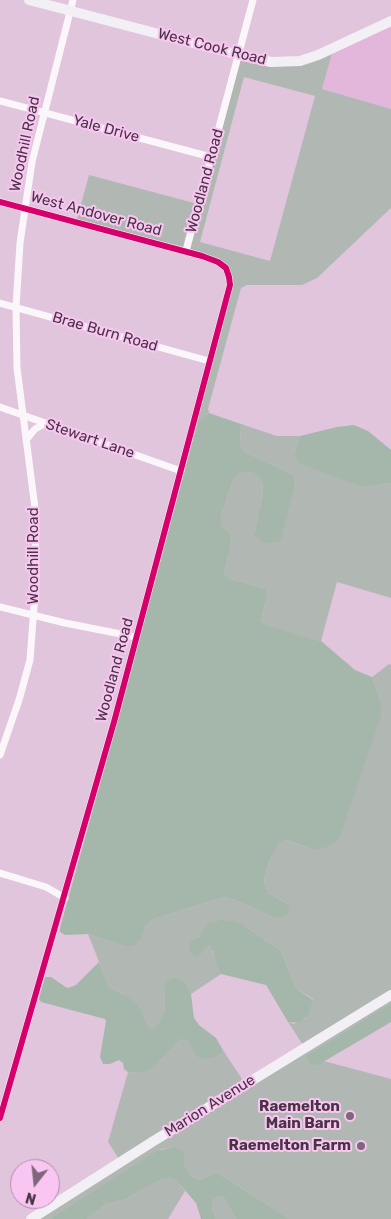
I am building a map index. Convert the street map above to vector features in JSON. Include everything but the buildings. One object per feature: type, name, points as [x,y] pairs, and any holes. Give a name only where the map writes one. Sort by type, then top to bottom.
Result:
[{"type":"street","name":"West Cook Road","points":[[29,0],[271,62],[300,61],[329,51],[391,21]]},
{"type":"street","name":"Woodhill Road","points":[[0,755],[28,670],[32,648],[34,615],[36,539],[33,493],[17,368],[16,307],[24,209],[32,162],[74,0]]},
{"type":"street","name":"Woodland Road","points":[[0,1118],[65,898],[228,292],[229,277],[226,268],[218,262],[186,251],[253,0]]},
{"type":"street","name":"Yale Drive","points":[[0,101],[211,157]]},
{"type":"street","name":"West Andover Road","points":[[0,202],[186,251]]},
{"type":"street","name":"Brae Burn Road","points":[[0,303],[209,361]]},
{"type":"street","name":"Stewart Lane","points":[[0,407],[181,471]]},
{"type":"street","points":[[26,440],[36,429],[46,423]]},
{"type":"street","points":[[0,607],[65,623],[136,637]]},
{"type":"street","points":[[0,730],[8,732]]},
{"type":"street","points":[[0,873],[46,887],[65,898]]},
{"type":"street","name":"Marion Avenue","points":[[31,1219],[145,1146],[391,995]]},
{"type":"shaded area","points":[[391,26],[391,109],[322,89],[332,54]]},
{"type":"shaded area","points":[[332,54],[322,89],[391,109],[391,208],[317,278],[302,285],[247,285],[241,288],[208,409],[209,413],[198,421],[232,276],[228,266],[190,249],[241,59],[321,59]],"holes":[[[244,77],[315,96],[270,261],[200,242]]]},
{"type":"shaded area","points":[[89,175],[194,203],[183,247],[77,219]]},
{"type":"shaded area","points":[[241,424],[277,436],[300,436],[294,454],[368,487],[391,483],[391,598],[337,582],[321,641],[266,627],[261,621],[268,593],[265,588],[230,579],[224,574],[231,543],[221,527],[221,515],[234,477],[243,472],[254,472],[262,481],[263,494],[254,535],[292,474],[245,452],[240,445]]},
{"type":"shaded area","points":[[389,664],[391,665],[391,991],[303,1045],[288,1022],[294,1024],[305,1019],[313,999],[295,986],[281,951],[244,925],[203,932],[199,937],[191,940],[204,951],[207,947],[211,947],[221,974],[191,994],[187,985],[164,989],[165,1010],[159,1023],[153,1028],[149,1027],[143,1016],[123,994],[109,987],[88,934],[130,947],[135,946],[142,938],[145,928],[151,920],[224,897],[236,900],[280,919],[290,905],[268,893],[264,881],[269,861],[279,844],[287,840],[315,850],[381,716],[381,702],[372,677]]},
{"type":"shaded area","points":[[391,998],[391,1003],[305,1056],[391,1079],[391,1219],[290,1219],[216,1172],[200,1180],[190,1176],[187,1173],[184,1160],[173,1147],[162,1149],[49,1219],[37,1219],[53,1209],[60,1209],[60,1205]]},
{"type":"shaded area","points":[[183,1038],[192,1047],[222,1052],[223,1050],[244,1082],[119,1159],[108,1142],[128,1072],[139,1073],[160,1061]]},
{"type":"shaded area","points":[[169,1178],[176,1180],[185,1191],[168,1219],[87,1219],[106,1204],[126,1199],[160,1180]]},
{"type":"shaded area","points":[[218,1196],[224,1198],[236,1219],[216,1219],[212,1208],[212,1201]]},
{"type":"green space","points":[[209,413],[241,424],[240,445],[245,452],[292,474],[295,484],[280,542],[264,543],[254,535],[263,494],[262,481],[253,472],[243,472],[234,477],[221,515],[221,527],[230,534],[231,543],[224,574],[230,579],[265,588],[268,593],[261,621],[266,626],[321,641],[355,670],[372,677],[381,702],[381,716],[339,839],[327,847],[315,850],[287,840],[279,844],[269,861],[264,881],[268,893],[290,905],[289,913],[280,919],[236,900],[224,897],[151,920],[145,928],[142,938],[135,946],[129,947],[88,934],[65,935],[60,932],[60,928],[198,421]]},
{"type":"green space","points":[[354,425],[368,431],[391,450],[391,483],[368,487],[357,485],[299,463],[294,454],[300,436]]},
{"type":"green space","points":[[221,920],[233,921],[244,925],[281,951],[295,986],[313,1000],[308,1015],[300,1023],[288,1022],[266,985],[221,974],[213,951],[209,946],[197,957],[191,953],[189,950],[191,940],[199,937],[209,923]]},
{"type":"green space","points":[[99,962],[109,987],[137,1004],[149,1027],[153,1028],[159,1023],[165,1010],[164,989],[166,982],[177,978],[181,980],[187,985],[191,994],[194,1018],[199,1025],[216,1038],[223,1050],[222,1052],[215,1057],[199,1058],[187,1040],[183,1039],[160,1061],[148,1070],[139,1073],[128,1072],[119,1060],[110,1064],[103,1064],[100,1057],[105,1019],[41,1002],[39,999],[45,977],[51,977],[67,988],[71,987],[76,985]]},
{"type":"green space","points":[[391,1003],[391,1022],[318,1065],[310,1064],[305,1056]]},
{"type":"green space","points":[[173,1147],[181,1149],[184,1153],[185,1166],[190,1176],[200,1180],[216,1172],[290,1219],[236,1219],[224,1198],[218,1196],[212,1201],[212,1208],[216,1219],[201,1219],[196,1203],[176,1180],[169,1178],[160,1180],[126,1199],[106,1204],[87,1219],[49,1219],[157,1151]]},
{"type":"cycle path","points":[[0,202],[202,256],[218,262],[226,268],[230,285],[114,722],[0,1118]]},
{"type":"place","name":"Raemelton Main Barn","points":[[350,1116]]},
{"type":"place","name":"Raemelton Farm","points":[[361,1146]]}]
